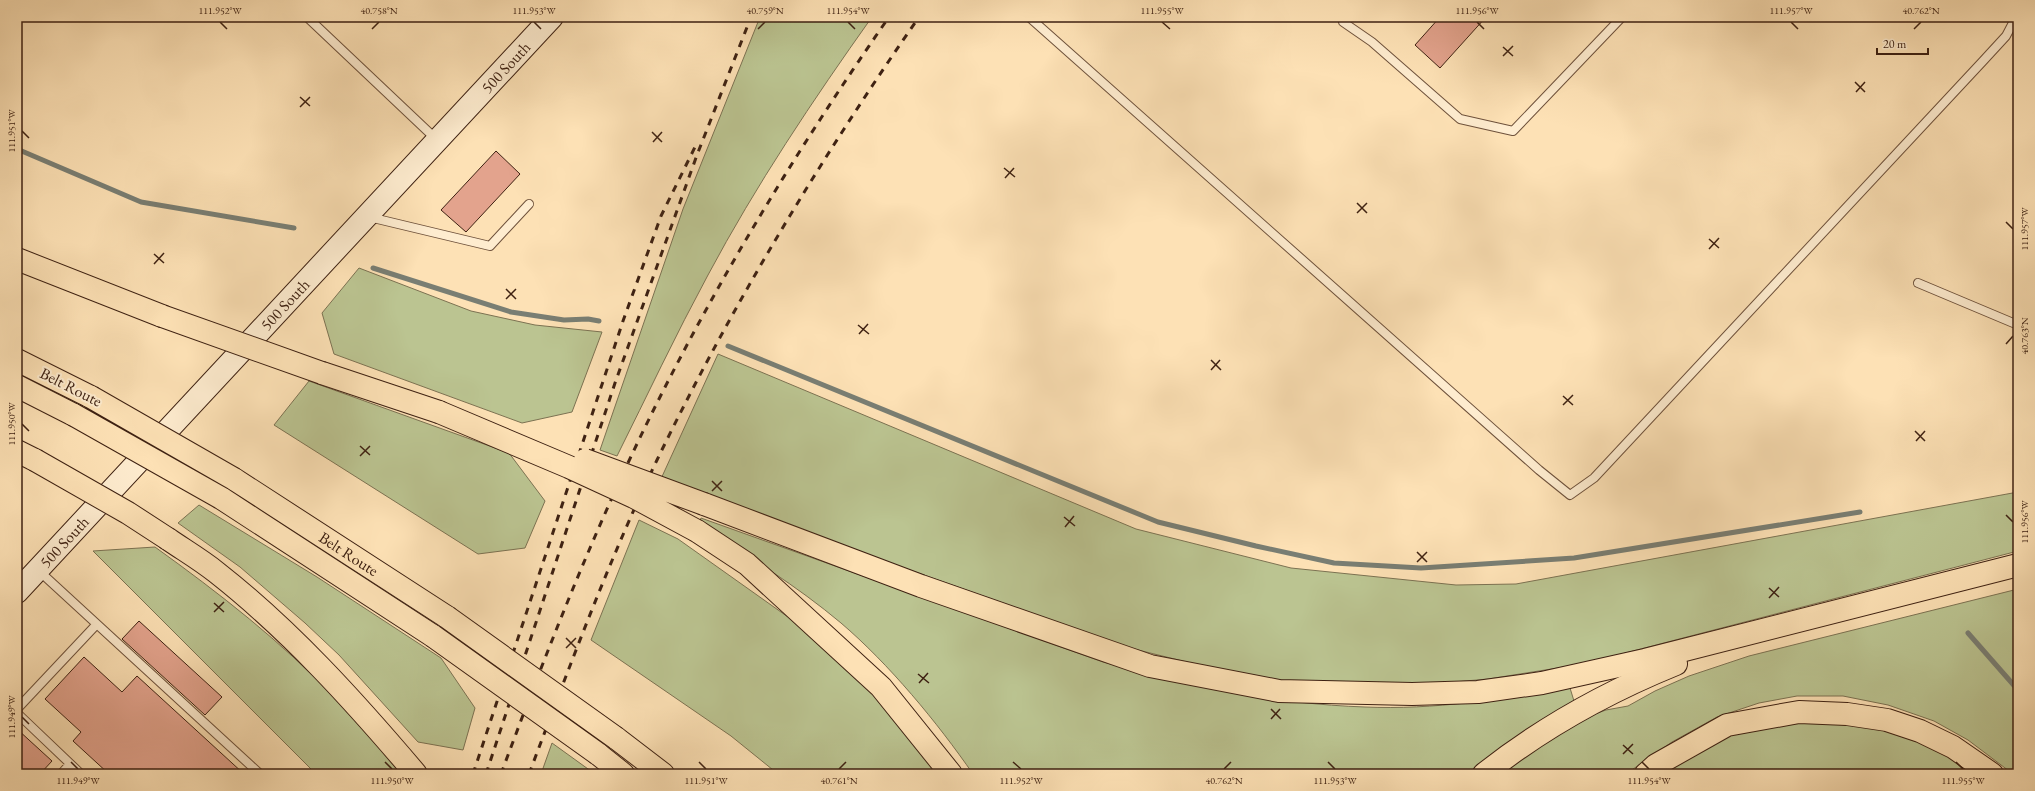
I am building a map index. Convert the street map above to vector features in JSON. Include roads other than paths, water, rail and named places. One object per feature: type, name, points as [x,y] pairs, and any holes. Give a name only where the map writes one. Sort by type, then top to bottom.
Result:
[{"type":"highway","points":[[17,259],[162,316],[322,373],[567,453],[921,586],[1150,666],[1279,691],[1405,694],[1478,692],[1550,682],[1645,660],[2018,565]]},
{"type":"highway","name":"Belt Route","points":[[17,360],[91,397],[234,479],[447,617],[616,738],[663,774]]},
{"type":"highway","name":"Belt Route","points":[[17,386],[74,415],[220,498],[433,636],[598,754],[623,774]]},
{"type":"highway","points":[[439,412],[621,491],[697,530],[747,564],[881,687],[951,774]]},
{"type":"highway","points":[[26,455],[128,513],[215,571],[266,615],[326,674],[363,713],[416,774]]},
{"type":"highway","points":[[1484,774],[1508,755],[1566,717],[1612,692],[1654,673],[1760,630]]},
{"type":"highway","points":[[1646,774],[1656,765],[1727,725],[1799,712],[1848,714],[1886,720],[1920,731],[1953,747],[1992,774]]},
{"type":"street","name":"500 South","points":[[17,592],[552,17]]},
{"type":"lane","points":[[307,17],[438,140]]},
{"type":"lane","points":[[1029,17],[1527,459],[1570,495],[1594,478],[2006,36],[2016,17]]},
{"type":"lane","points":[[1342,17],[1343,22],[1372,42],[1460,119],[1513,131],[1622,17]]},
{"type":"lane","points":[[366,217],[490,246],[529,204]]},
{"type":"lane","points":[[1918,283],[2018,325]]},
{"type":"lane","points":[[38,570],[96,625],[260,774]]},
{"type":"lane","points":[[17,709],[96,625]]},
{"type":"lane","points":[[17,713],[81,774]]},
{"type":"lane","points":[[61,774],[70,764]]},
{"type":"waterway","points":[[17,149],[141,202],[294,228]]},
{"type":"waterway","points":[[373,268],[511,312],[564,320],[588,319],[599,321]]},
{"type":"waterway","points":[[728,346],[1158,522],[1334,563],[1421,568],[1574,558],[1860,512]]},
{"type":"waterway","points":[[1968,633],[2018,690]]},
{"type":"railway","points":[[486,774],[615,383],[697,155],[751,17]]},
{"type":"railway","points":[[501,774],[575,584],[615,491],[659,399],[711,300],[767,204],[857,63],[889,17]]},
{"type":"railway","points":[[529,774],[622,537],[657,460],[686,402],[779,233],[847,124],[919,17]]},
{"type":"railway","points":[[473,774],[623,321],[661,216],[696,145]]}]
